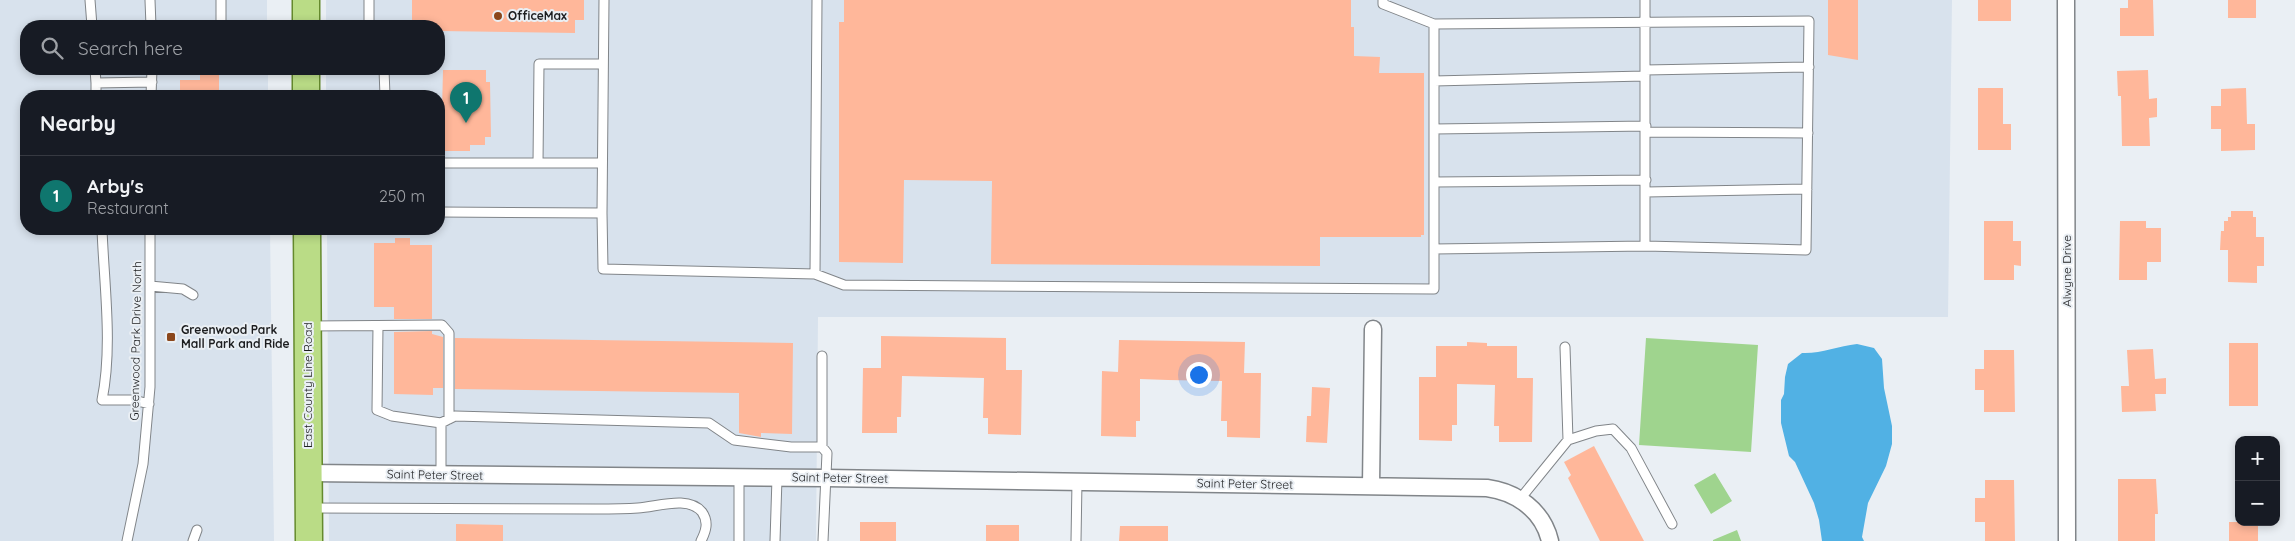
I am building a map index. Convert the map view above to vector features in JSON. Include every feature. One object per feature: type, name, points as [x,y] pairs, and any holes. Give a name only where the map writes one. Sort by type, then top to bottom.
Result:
[{"type":"main road","points":[[306,0],[306,20]]},
{"type":"main road","points":[[306,75],[306,90]]},
{"type":"main road","name":"East County Line Road","points":[[307,235],[309,541]]},
{"type":"street","name":"Alwyne Drive","points":[[2066,0],[2067,541]]},
{"type":"street","points":[[1371,486],[1373,329]]},
{"type":"street","name":"Saint Peter Street","points":[[308,473],[826,478],[1487,488],[1504,492],[1526,504]]},
{"type":"street","points":[[1526,504],[1548,531],[1550,541]]},
{"type":"lane","points":[[90,0],[92,20]]},
{"type":"lane","points":[[150,0],[151,20]]},
{"type":"lane","points":[[221,0],[221,20]]},
{"type":"lane","points":[[369,20],[370,0]]},
{"type":"lane","points":[[604,0],[603,269],[815,274],[844,284],[1434,289],[1434,24]]},
{"type":"lane","points":[[815,274],[817,0]]},
{"type":"lane","points":[[1383,0],[1383,4],[1434,24],[1809,22],[1806,250],[1645,246],[1434,249]]},
{"type":"lane","points":[[1645,0],[1645,246]]},
{"type":"lane","points":[[538,163],[539,64],[603,64]]},
{"type":"lane","points":[[1434,81],[1809,67]]},
{"type":"lane","points":[[95,75],[96,90]]},
{"type":"lane","points":[[152,75],[152,90]]},
{"type":"lane","points":[[384,75],[385,90]]},
{"type":"lane","points":[[96,83],[152,82]]},
{"type":"lane","points":[[1434,129],[1646,129],[1808,133]]},
{"type":"lane","points":[[445,163],[602,163]]},
{"type":"lane","points":[[1434,182],[1646,180]]},
{"type":"lane","points":[[1646,192],[1807,189]]},
{"type":"lane","points":[[445,212],[602,213]]},
{"type":"lane","points":[[102,235],[106,381],[102,400],[134,400],[149,404]]},
{"type":"lane","name":"Greenwood Park Drive North","points":[[127,541],[142,464],[149,404],[150,235]]},
{"type":"lane","points":[[150,286],[183,289],[193,295]]},
{"type":"lane","points":[[307,326],[442,325],[449,333],[441,475]]},
{"type":"lane","points":[[378,326],[377,410],[392,416],[445,421],[455,416],[709,423],[734,440],[791,447],[822,447]]},
{"type":"lane","points":[[1526,504],[1568,440],[1565,347]]},
{"type":"lane","points":[[822,356],[822,447],[827,453],[824,541]]},
{"type":"lane","points":[[1568,440],[1596,431],[1613,430],[1630,448],[1672,524]]},
{"type":"lane","points":[[739,477],[739,541]]},
{"type":"lane","points":[[775,541],[777,478]]},
{"type":"lane","points":[[1076,541],[1077,482]]},
{"type":"lane","points":[[309,508],[595,509],[638,508],[687,503],[697,507],[705,516],[707,529],[701,541]]},
{"type":"lane","points":[[193,541],[197,530]]},
{"type":"shaded area","points":[[0,0],[267,0],[267,20],[20,20],[20,75],[268,75],[268,90],[20,90],[20,235],[270,235],[274,541],[0,541]]},
{"type":"shaded area","points":[[326,0],[1952,0],[1948,317],[818,317],[816,541],[329,541],[327,235],[445,235],[445,90],[326,90],[326,75],[445,75],[445,20],[326,20]]},
{"type":"green space","points":[[1646,338],[1758,345],[1751,452],[1639,445]]},
{"type":"green space","points":[[1715,473],[1732,501],[1711,514],[1694,485]]},
{"type":"green space","points":[[1737,530],[1741,541],[1713,541],[1713,540]]},
{"type":"water","points":[[1857,344],[1874,348],[1882,359],[1884,388],[1892,426],[1892,444],[1886,466],[1868,503],[1862,537],[1864,541],[1822,541],[1814,503],[1795,462],[1789,456],[1781,423],[1781,400],[1784,394],[1785,377],[1788,364],[1802,353]]},
{"type":"building","name":"OfficeMax","points":[[412,0],[584,0],[584,20],[575,20],[575,33],[445,31],[445,20],[412,20]]},
{"type":"building","points":[[844,0],[1351,0],[1351,27],[1354,27],[1354,56],[1380,57],[1379,73],[1424,73],[1424,235],[1421,235],[1421,237],[1320,237],[1320,266],[991,264],[992,181],[904,180],[903,263],[839,262],[839,22],[844,22]]},
{"type":"building","points":[[1828,0],[1858,0],[1858,60],[1828,55]]},
{"type":"building","points":[[1978,0],[2011,0],[2011,21],[1978,21]]},
{"type":"building","points":[[2128,0],[2153,0],[2154,36],[2120,36],[2120,8],[2128,8]]},
{"type":"building","points":[[2228,0],[2256,0],[2256,18],[2228,18]]},
{"type":"building","points":[[445,70],[486,70],[486,82],[490,82],[491,137],[485,137],[485,145],[470,145],[470,151],[445,151],[445,90],[443,90]]},
{"type":"building","points":[[2148,70],[2149,99],[2157,98],[2157,117],[2149,118],[2150,146],[2122,146],[2121,96],[2118,96],[2117,71]]},
{"type":"building","points":[[200,75],[219,75],[219,90],[180,90],[180,80],[200,80]]},
{"type":"building","points":[[1978,88],[2003,88],[2003,124],[2011,124],[2011,150],[1978,150]]},
{"type":"building","points":[[2246,88],[2247,124],[2255,124],[2255,150],[2221,151],[2221,129],[2211,129],[2211,106],[2221,106],[2221,89]]},
{"type":"building","points":[[2231,211],[2253,211],[2253,217],[2256,217],[2256,237],[2264,237],[2264,266],[2257,266],[2257,283],[2228,282],[2228,250],[2220,250],[2221,231],[2224,231],[2224,221],[2228,221],[2228,217],[2231,217]]},
{"type":"building","points":[[1984,221],[2013,221],[2013,241],[2021,241],[2021,266],[2014,265],[2014,280],[1984,280]]},
{"type":"building","points":[[2120,221],[2146,221],[2146,228],[2161,228],[2161,262],[2147,262],[2147,280],[2119,280]]},
{"type":"building","points":[[395,238],[410,238],[410,245],[432,245],[432,319],[394,319],[394,307],[374,307],[374,243],[395,243]]},
{"type":"building","points":[[432,331],[432,334],[443,337],[443,388],[433,388],[433,395],[394,394],[394,332]]},
{"type":"building","points":[[881,336],[1006,338],[1006,370],[1022,370],[1021,435],[988,434],[988,418],[983,418],[984,378],[902,376],[901,417],[897,417],[897,433],[862,433],[863,368],[881,368]]},
{"type":"building","points":[[455,338],[793,343],[792,434],[761,433],[761,437],[739,433],[739,393],[455,389]]},
{"type":"building","points":[[1119,340],[1245,342],[1244,373],[1261,373],[1260,438],[1227,437],[1227,421],[1221,421],[1222,381],[1140,379],[1140,421],[1136,421],[1136,437],[1101,436],[1102,371],[1118,372]]},
{"type":"building","points":[[1467,342],[1487,343],[1487,346],[1517,346],[1517,378],[1533,378],[1532,442],[1499,442],[1499,426],[1494,426],[1495,385],[1457,384],[1457,425],[1452,425],[1452,441],[1419,440],[1419,377],[1436,377],[1436,346],[1467,346]]},
{"type":"building","points":[[2229,343],[2258,343],[2258,406],[2229,406]]},
{"type":"building","points":[[2153,349],[2155,379],[2166,378],[2166,394],[2155,394],[2156,411],[2122,412],[2121,386],[2129,386],[2127,350]]},
{"type":"building","points":[[1984,350],[2014,350],[2015,412],[1984,412],[1984,390],[1975,390],[1975,369],[1984,369]]},
{"type":"building","points":[[1312,387],[1330,388],[1327,443],[1306,442],[1307,416],[1311,416]]},
{"type":"building","points":[[1594,446],[1644,541],[1600,541],[1568,478],[1571,475],[1564,462]]},
{"type":"building","points":[[2118,479],[2156,479],[2158,514],[2155,514],[2155,541],[2118,541]]},
{"type":"building","points":[[1985,480],[2014,480],[2015,541],[1985,541],[1985,522],[1975,522],[1975,498],[1985,498]]},
{"type":"building","points":[[860,522],[896,522],[896,541],[860,541]]},
{"type":"building","points":[[2229,522],[2235,522],[2235,526],[2258,526],[2258,541],[2229,541]]},
{"type":"building","points":[[456,524],[503,525],[503,541],[456,541]]},
{"type":"building","points":[[986,525],[1019,525],[1019,541],[986,541]]},
{"type":"building","points":[[1120,526],[1168,526],[1168,541],[1119,541]]},
{"type":"place","name":"OfficeMax","points":[[498,16]]},
{"type":"place","name":"Arby's","points":[[466,123]]},
{"type":"place","name":"Greenwood Park Mall Park and Ride","points":[[171,337]]}]
